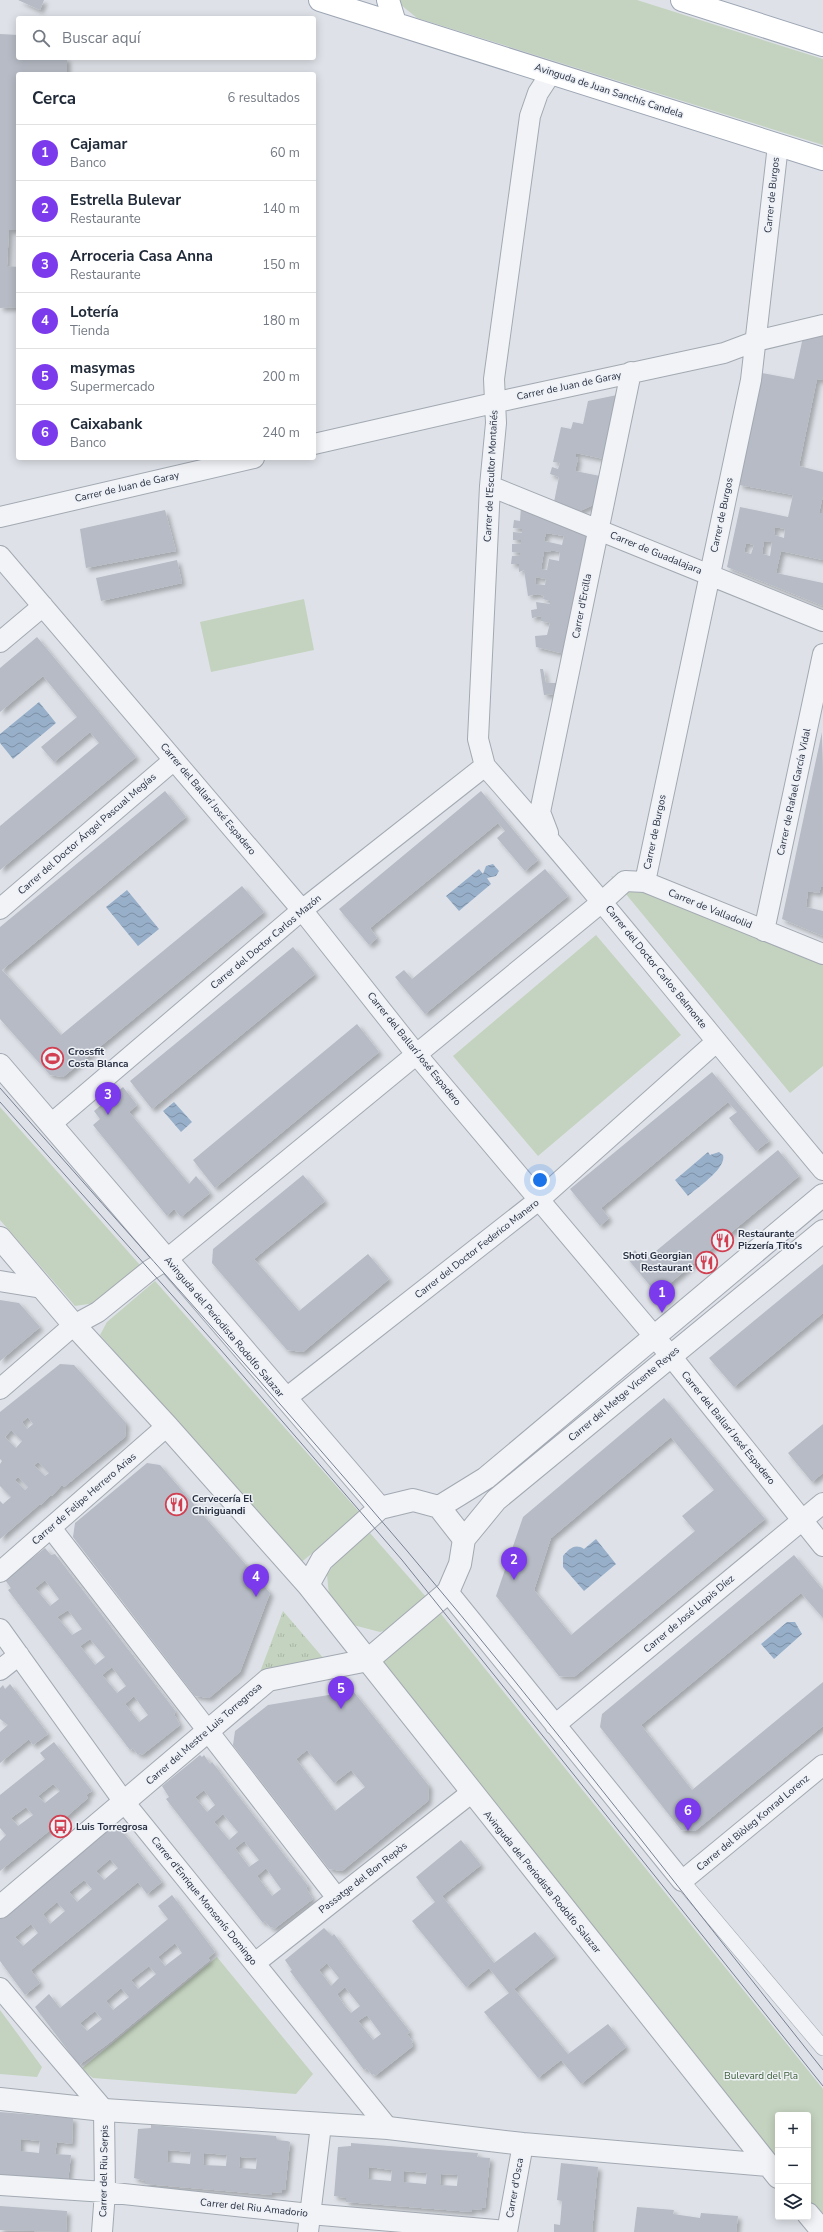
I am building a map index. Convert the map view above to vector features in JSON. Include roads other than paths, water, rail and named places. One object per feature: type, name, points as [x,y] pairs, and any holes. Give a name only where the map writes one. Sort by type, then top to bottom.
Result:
[{"type":"main road","name":"Avinguda de Juan Sanchís Candela","points":[[320,0],[823,159]]},
{"type":"main road","points":[[388,0],[395,23]]},
{"type":"main road","points":[[685,0],[823,45]]},
{"type":"street","name":"Carrer de l'Escultor Montañés","points":[[486,766],[478,739],[490,486],[496,423],[494,379],[530,116],[538,93],[551,73]]},
{"type":"street","name":"Carrer de Burgos","points":[[644,882],[750,380],[756,341],[778,145]]},
{"type":"street","name":"Carrer de Juan de Garay","points":[[316,444],[495,402],[724,353],[756,341],[823,325]]},
{"type":"street","name":"Carrer d'Ercilla","points":[[550,839],[540,812],[631,372]]},
{"type":"street","name":"Carrer de Juan de Garay","points":[[0,516],[245,460]]},
{"type":"street","name":"Carrer de Guadalajara","points":[[490,486],[823,621]]},
{"type":"street","name":"Carrer del Ballarí José Espadero","points":[[0,556],[302,910],[416,1054],[540,1199],[670,1355],[823,1546]]},
{"type":"street","points":[[0,642],[43,606]]},
{"type":"street","name":"Carrer de Rafael García Vidal","points":[[764,930],[823,654]]},
{"type":"street","name":"Carrer del Doctor Ángel Pascual Megías","points":[[0,909],[174,760]]},
{"type":"street","name":"Carrer del Doctor Carlos Belmonte","points":[[486,766],[603,901],[716,1042],[823,1170]]},
{"type":"street","name":"Carrer del Doctor Carlos Mazón","points":[[51,1124],[302,910],[486,766]]},
{"type":"street","name":"Carrer de Valladolid","points":[[0,1389],[74,1325],[98,1312],[150,1270],[166,1260],[603,901],[625,881],[644,882],[823,954]]},
{"type":"street","name":"Carrer del Doctor Federico Manero","points":[[285,1399],[540,1199],[716,1042]]},
{"type":"street","name":"Avinguda del Periodista Rodolfo Salazar","points":[[0,1065],[380,1508]]},
{"type":"street","points":[[439,1508],[486,1478],[823,1195]]},
{"type":"street","name":"Carrer del Metge Vicente Reyes","points":[[464,1539],[496,1500],[823,1230]]},
{"type":"street","name":"Avinguda del Periodista Rodolfo Salazar","points":[[0,1238],[74,1325],[167,1426],[308,1586],[368,1660],[471,1793],[773,2171]]},
{"type":"street","points":[[0,1281],[42,1288]]},
{"type":"street","name":"Carrer de Felipe Herrero Arias","points":[[0,1572],[167,1426]]},
{"type":"street","points":[[308,1586],[322,1560],[380,1508],[413,1500],[439,1508],[464,1539],[460,1564],[448,1592],[682,1881],[823,2048]]},
{"type":"street","name":"Carrer de José Llopis Díez","points":[[555,1725],[823,1504]]},
{"type":"street","points":[[50,1528],[337,1898]]},
{"type":"street","name":"Carrer del Mestre Luis Torregrosa","points":[[0,1907],[268,1680],[368,1660],[448,1592]]},
{"type":"street","name":"Carrer d'Enrique Monsonís Domingo","points":[[0,1629],[124,1802],[388,2128]]},
{"type":"street","points":[[0,1670],[18,1655]]},
{"type":"street","name":"Carrer del Biòleg Konrad Lorenz","points":[[682,1881],[823,1765]]},
{"type":"street","name":"Passatge del Bon Repòs","points":[[254,1963],[471,1793]]},
{"type":"street","points":[[0,1988],[104,2110]]},
{"type":"street","points":[[0,2099],[104,2110],[321,2125],[388,2128],[773,2171]]},
{"type":"street","name":"Carrer del Riu Serpis","points":[[102,2232],[105,2192],[104,2110]]},
{"type":"street","points":[[309,2223],[321,2125]]},
{"type":"street","name":"Carrer d'Osca","points":[[507,2231],[523,2144]]},
{"type":"street","name":"Carrer del Riu Amadorio","points":[[0,2186],[105,2192],[309,2223],[507,2231]]},
{"type":"street","points":[[811,2218],[823,2232]]},
{"type":"water","points":[[39,702],[56,723],[13,759],[0,743],[0,734]]},
{"type":"water","points":[[493,864],[499,871],[496,876],[487,878],[491,884],[459,911],[446,896],[479,869],[483,874],[486,866]]},
{"type":"water","points":[[127,890],[159,929],[138,946],[106,907]]},
{"type":"water","points":[[174,1102],[192,1122],[181,1132],[163,1111]]},
{"type":"water","points":[[708,1152],[710,1155],[719,1152],[723,1155],[721,1166],[711,1177],[688,1196],[675,1180]]},
{"type":"water","points":[[596,1539],[616,1564],[584,1591],[563,1567],[563,1556],[570,1549],[575,1547],[581,1547],[584,1549]]},
{"type":"water","points":[[787,1622],[795,1622],[802,1634],[774,1659],[761,1644]]},
{"type":"tram line","points":[[0,1088],[256,1377],[408,1552],[514,1680],[823,2070]]},
{"type":"tram line","points":[[0,1102],[220,1349],[402,1560],[823,2086]]},
{"type":"place","name":"Crossfit Costa Blanca","points":[[53,1058]]},
{"type":"place","name":"Arroceria Casa Anna","points":[[108,1115]]},
{"type":"place","name":"Restaurante Pizzería Tito's","points":[[722,1240]]},
{"type":"place","name":"Shoti Georgian Restaurant","points":[[707,1262]]},
{"type":"place","name":"Cajamar","points":[[662,1313]]},
{"type":"place","name":"Cervecería El Chiriguandi","points":[[177,1505]]},
{"type":"place","name":"Estrella Bulevar","points":[[514,1580]]},
{"type":"place","name":"Lotería","points":[[256,1597]]},
{"type":"place","name":"masymas","points":[[341,1709]]},
{"type":"place","name":"Luis Torregrosa","points":[[61,1827]]},
{"type":"place","name":"Caixabank","points":[[688,1831]]},
{"type":"park label","name":"Bulevard del Pla","points":[[761,2076]]}]
